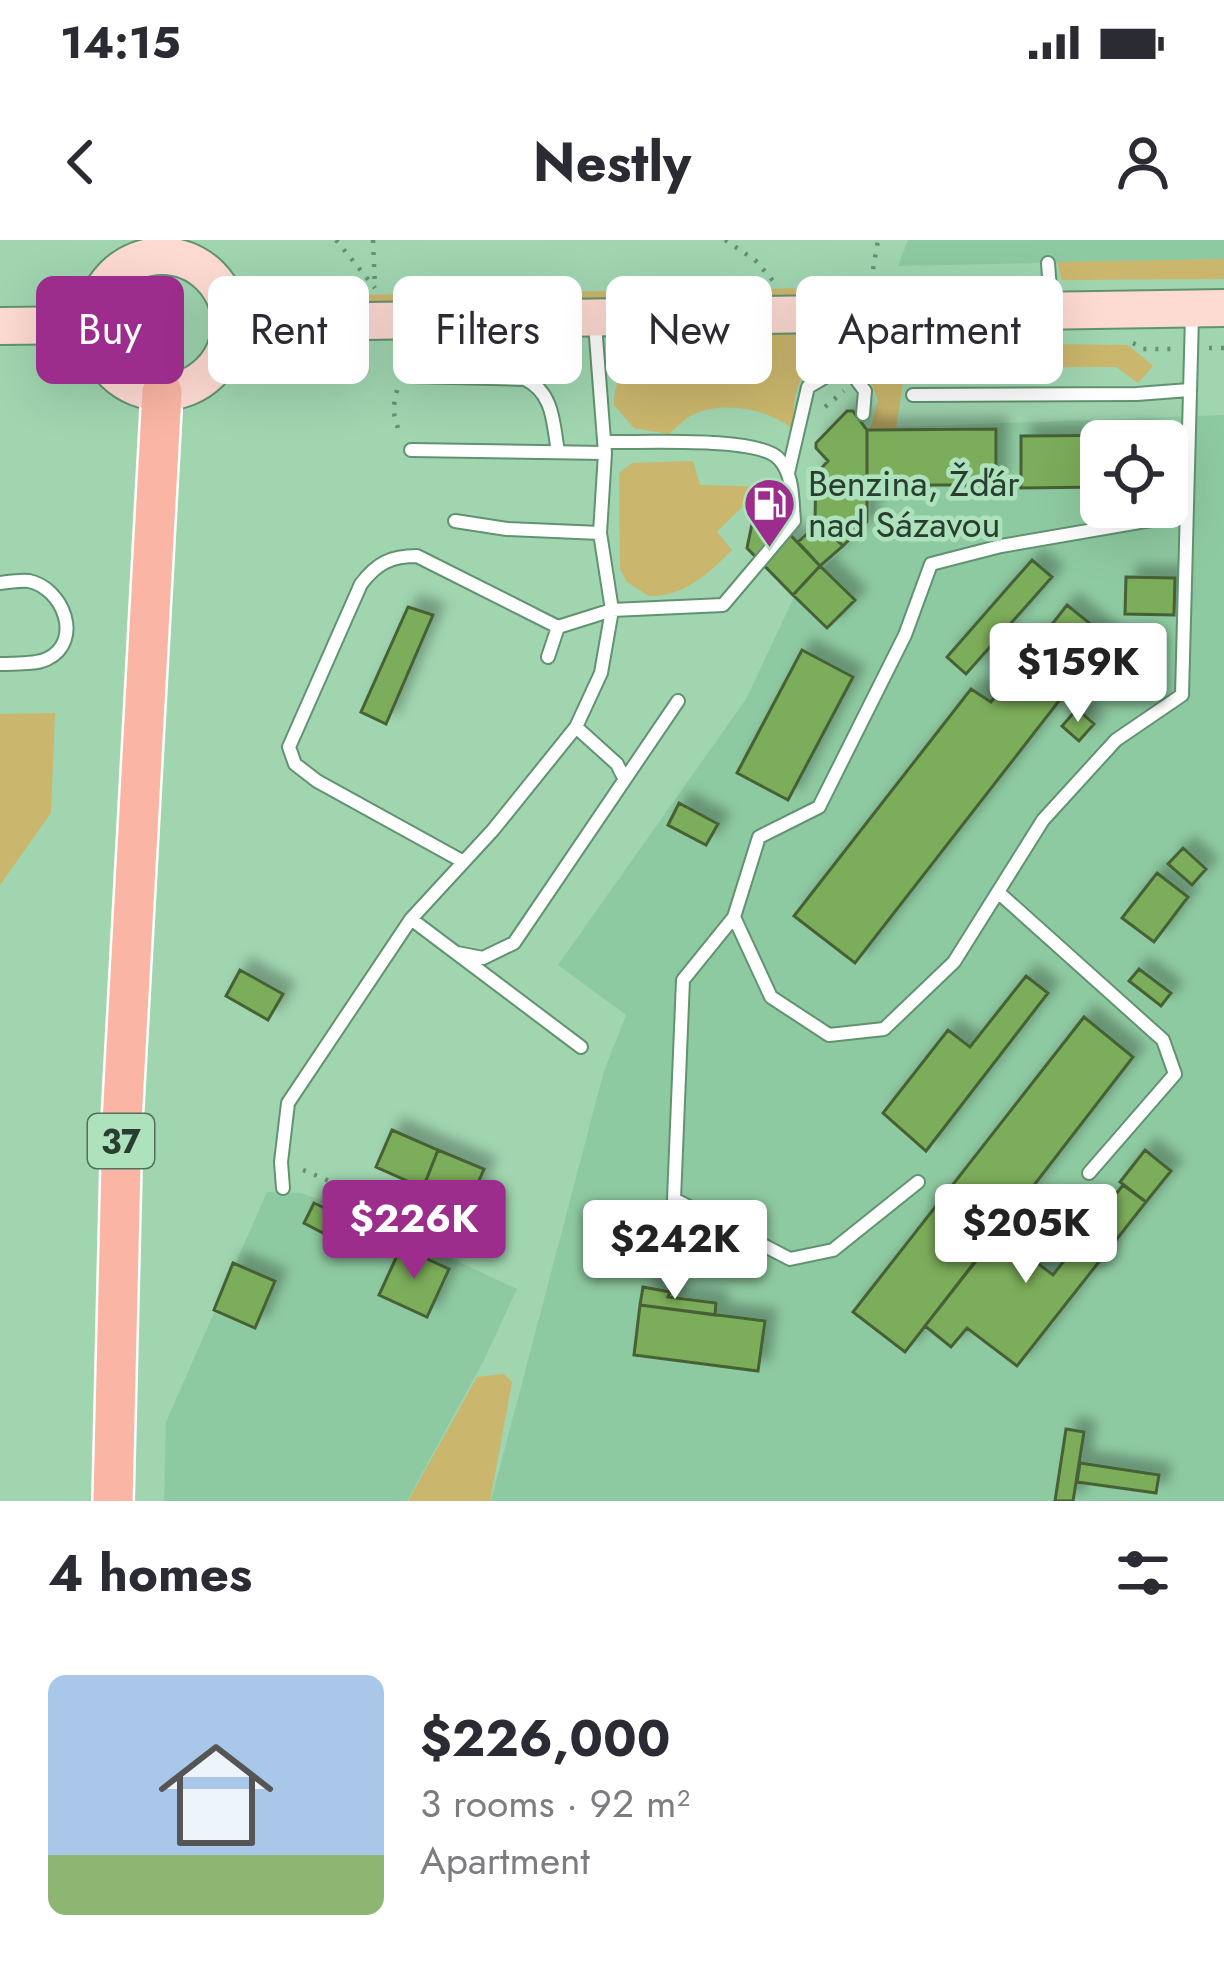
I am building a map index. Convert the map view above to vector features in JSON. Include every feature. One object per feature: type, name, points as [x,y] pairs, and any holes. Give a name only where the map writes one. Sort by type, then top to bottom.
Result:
[{"type":"main road","points":[[114,276],[161,244],[211,276]]},
{"type":"main road","points":[[1063,310],[1208,308]]},
{"type":"main road","points":[[369,311],[594,317],[796,314]]},
{"type":"main road","points":[[0,326],[36,320]]},
{"type":"main road","points":[[131,384],[162,392],[190,386],[208,372]]},
{"type":"main road","name":"37","points":[[113,1501],[122,1122],[162,392]]},
{"type":"lane","points":[[1048,263],[1049,276]]},
{"type":"lane","points":[[1188,431],[1189,389],[1208,308]]},
{"type":"lane","points":[[283,1188],[287,1103],[411,920],[493,830],[576,727],[601,674],[612,610],[600,532],[605,448],[594,317]]},
{"type":"lane","points":[[536,384],[549,400],[558,452]]},
{"type":"lane","points":[[462,861],[317,781],[295,764],[289,747],[361,584],[386,560],[417,556],[558,628],[612,610],[723,605],[794,521],[788,472],[808,387],[813,384]]},
{"type":"lane","points":[[859,384],[867,401],[862,414]]},
{"type":"lane","points":[[913,395],[1137,394],[1189,389]]},
{"type":"lane","points":[[411,450],[558,452],[736,443],[767,448],[788,472]]},
{"type":"lane","points":[[455,520],[507,529],[600,532]]},
{"type":"lane","points":[[918,1181],[833,1250],[790,1259],[674,1199],[682,980],[734,916],[759,837],[819,807],[905,635],[931,564],[1105,528]]},
{"type":"lane","points":[[734,916],[771,998],[829,1035],[884,1029],[954,962],[1043,820],[1116,740],[1182,695],[1186,528]]},
{"type":"lane","points":[[0,583],[28,581],[47,589],[59,599],[66,635],[61,650],[43,661],[0,664]]},
{"type":"lane","points":[[548,657],[558,628]]},
{"type":"lane","points":[[457,953],[483,958],[514,943],[678,701]]},
{"type":"lane","points":[[576,727],[617,764],[623,778]]},
{"type":"lane","points":[[998,892],[1163,1040],[1175,1074],[1089,1173]]},
{"type":"lane","points":[[411,920],[581,1047]]},
{"type":"path","points":[[336,240],[375,288]]},
{"type":"path","points":[[373,240],[375,288]]},
{"type":"path","points":[[725,240],[754,260],[774,282]]},
{"type":"path","points":[[873,276],[878,240]]},
{"type":"path","points":[[107,276],[112,265],[161,244],[184,250],[212,266],[216,276]]},
{"type":"path","points":[[369,288],[375,288]]},
{"type":"path","points":[[403,384],[395,392],[393,410],[403,442],[411,450]]},
{"type":"path","points":[[813,417],[852,384]]},
{"type":"path","points":[[281,1162],[458,1234]]},
{"type":"shaded area","points":[[908,240],[1224,240],[1224,259],[898,266]]},
{"type":"shaded area","points":[[1224,259],[1224,279],[1063,280],[1057,262]]},
{"type":"shaded area","points":[[796,288],[796,296],[772,296],[772,289]]},
{"type":"shaded area","points":[[582,291],[606,291],[606,300],[582,300]]},
{"type":"shaded area","points":[[393,294],[393,303],[369,304],[369,295]]},
{"type":"shaded area","points":[[796,330],[796,384],[800,384],[793,429],[758,412],[717,408],[692,415],[669,434],[634,428],[614,405],[617,384],[772,384],[772,331]]},
{"type":"shaded area","points":[[1063,344],[1128,345],[1153,366],[1138,383],[1116,367],[1063,367]]},
{"type":"shaded area","points":[[872,384],[903,384],[896,430],[870,430],[878,401]]},
{"type":"shaded area","points":[[1224,415],[1224,1501],[491,1501],[604,1071],[626,1015],[558,965],[746,699],[794,597],[870,523],[872,428],[1080,420],[1080,528],[1188,528],[1188,420],[1089,420]]},
{"type":"shaded area","points":[[693,461],[700,485],[775,487],[776,498],[767,514],[750,499],[717,532],[732,550],[705,575],[685,588],[649,596],[627,582],[620,569],[619,473],[632,463]]},
{"type":"shaded area","points":[[55,713],[51,813],[0,885],[0,714]]},
{"type":"shaded area","points":[[267,1192],[300,1193],[337,1205],[517,1289],[407,1501],[164,1501],[166,1422]]},
{"type":"shaded area","points":[[504,1374],[512,1382],[490,1501],[408,1501],[477,1377]]},
{"type":"building","points":[[847,411],[853,411],[867,430],[867,522],[843,546],[815,519],[816,474],[828,461],[816,443]]},
{"type":"building","points":[[996,429],[996,485],[867,485],[867,430]]},
{"type":"building","points":[[1021,436],[1080,436],[1080,487],[1021,488]]},
{"type":"building","points":[[775,519],[820,566],[793,595],[747,548],[752,524]]},
{"type":"building","points":[[819,523],[843,546],[820,566],[798,542]]},
{"type":"building","points":[[1032,560],[1052,577],[966,674],[947,657]]},
{"type":"building","points":[[820,566],[855,600],[827,628],[793,595]]},
{"type":"building","points":[[1126,577],[1175,578],[1174,615],[1125,614]]},
{"type":"building","points":[[1067,605],[1108,638],[855,963],[794,916],[971,689],[991,702]]},
{"type":"building","points":[[408,607],[433,615],[386,724],[361,712]]},
{"type":"building","points":[[802,650],[853,677],[788,800],[737,773]]},
{"type":"building","points":[[1077,709],[1094,724],[1079,741],[1062,726]]},
{"type":"building","points":[[679,803],[718,824],[706,845],[668,825]]},
{"type":"building","points":[[1183,848],[1206,869],[1192,885],[1168,864]]},
{"type":"building","points":[[1157,873],[1188,897],[1154,942],[1122,918]]},
{"type":"building","points":[[1139,969],[1171,993],[1161,1006],[1129,981]]},
{"type":"building","points":[[240,970],[283,994],[268,1020],[226,996]]},
{"type":"building","points":[[1026,976],[1048,993],[926,1151],[883,1113],[948,1030],[970,1047]]},
{"type":"building","points":[[1084,1017],[1133,1057],[905,1352],[853,1312]]},
{"type":"building","points":[[392,1130],[438,1150],[423,1188],[376,1167]]},
{"type":"building","points":[[438,1150],[484,1169],[468,1206],[423,1188]]},
{"type":"building","points":[[1145,1150],[1171,1171],[1146,1202],[1120,1182]]},
{"type":"building","points":[[1123,1185],[1146,1202],[1017,1366],[967,1328],[951,1347],[925,1326],[998,1233],[1053,1275]]},
{"type":"building","points":[[314,1203],[333,1212],[323,1233],[304,1223]]},
{"type":"building","points":[[401,1247],[449,1269],[427,1317],[379,1295]]},
{"type":"building","points":[[233,1263],[275,1281],[255,1328],[214,1310]]},
{"type":"building","points":[[643,1287],[670,1292],[668,1297],[716,1303],[715,1315],[640,1305]]},
{"type":"building","points":[[640,1305],[765,1321],[758,1371],[634,1355]]},
{"type":"building","points":[[1066,1429],[1084,1432],[1073,1501],[1055,1501]]},
{"type":"building","points":[[1080,1463],[1159,1475],[1156,1493],[1077,1482]]},
{"type":"place","name":"Benzina, Žďár nad Sázavou","points":[[769,550]]}]
